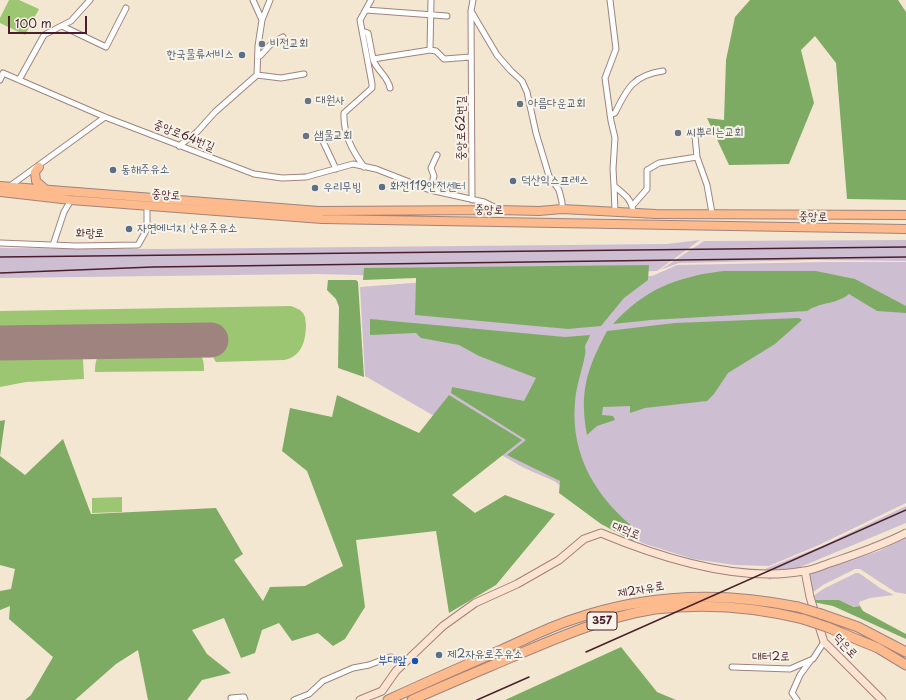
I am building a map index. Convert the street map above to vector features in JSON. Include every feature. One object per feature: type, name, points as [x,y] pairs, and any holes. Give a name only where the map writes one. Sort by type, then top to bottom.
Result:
[{"type":"highway","name":"제2자유로","points":[[388,700],[570,620],[624,605],[671,597],[703,596],[764,600],[798,607],[858,627],[906,652]]},
{"type":"highway","name":"제2자유로","points":[[413,700],[572,631],[633,613],[657,609],[711,606],[758,610],[803,619],[878,648],[906,665]]},
{"type":"main road","points":[[38,166],[36,181],[45,189]]},
{"type":"main road","name":"중앙로","points":[[0,186],[318,211],[539,211],[562,209],[614,211],[633,208],[712,213],[906,215]]},
{"type":"main road","name":"중앙로","points":[[0,192],[72,200],[322,219],[906,229]]},
{"type":"street","points":[[20,80],[42,37],[49,31],[71,21],[90,0]]},
{"type":"street","points":[[253,0],[262,20]]},
{"type":"street","points":[[179,146],[197,132],[215,112],[257,75],[262,20],[270,0]]},
{"type":"street","points":[[364,167],[351,148],[344,122],[344,112],[372,88],[360,20],[370,0]]},
{"type":"street","points":[[430,50],[429,14],[431,0]]},
{"type":"street","name":"중앙로62번길","points":[[472,200],[471,11],[473,0]]},
{"type":"street","points":[[610,0],[612,6],[616,49],[605,78],[615,138],[613,169],[614,211]]},
{"type":"street","points":[[612,6],[615,0]]},
{"type":"street","points":[[62,26],[106,47],[126,8]]},
{"type":"street","points":[[366,10],[447,16]]},
{"type":"street","points":[[471,11],[497,55],[522,81],[545,164],[549,176],[558,190],[562,202],[562,209]]},
{"type":"street","points":[[362,31],[368,33],[375,67],[389,82],[390,88]]},
{"type":"street","points":[[258,56],[260,56],[272,43],[283,37]]},
{"type":"street","points":[[373,59],[430,50],[436,51],[444,59],[471,57]]},
{"type":"street","points":[[610,115],[615,113],[627,89],[646,73],[663,71]]},
{"type":"street","name":"중앙로64번길","points":[[0,80],[3,73],[179,146],[254,174],[282,178],[306,177],[354,164],[376,169],[430,190],[484,202],[499,210]]},
{"type":"street","points":[[257,75],[281,78],[304,74]]},
{"type":"street","points":[[0,192],[38,166],[105,116]]},
{"type":"street","points":[[320,135],[336,169]]},
{"type":"street","points":[[696,136],[697,157],[707,185],[712,213]]},
{"type":"street","points":[[430,190],[434,176],[431,168],[437,155]]},
{"type":"street","points":[[633,208],[647,189],[647,170],[658,164],[697,157]]},
{"type":"street","points":[[614,186],[628,196],[633,208]]},
{"type":"street","points":[[53,245],[64,212],[72,200]]},
{"type":"street","name":"화랑로","points":[[0,243],[53,245],[138,245],[147,229],[147,206]]},
{"type":"street","name":"대덕로","points":[[360,700],[382,691],[396,671],[443,626],[475,603],[517,584],[559,560],[584,539],[601,533],[636,547],[688,563],[731,571],[770,574],[805,571],[878,547],[906,533]]},
{"type":"street","name":"덕은로","points":[[805,571],[810,597],[824,642],[882,700]]},
{"type":"street","name":"대터2로","points":[[732,667],[790,669],[813,658],[824,642]]},
{"type":"street","points":[[294,700],[309,694],[323,682],[353,668],[369,665],[390,657],[408,660]]},
{"type":"street","points":[[797,700],[792,693],[800,675],[813,658]]},
{"type":"street","points":[[231,698],[244,697],[245,700]]},
{"type":"shaded area","points":[[700,240],[657,271],[432,277],[318,274],[0,278],[0,248],[156,249],[667,244]]},
{"type":"shaded area","points":[[906,240],[906,261],[812,260],[679,263],[660,270],[704,241]]},
{"type":"shaded area","points":[[906,262],[906,503],[819,545],[769,566],[734,565],[693,559],[642,543],[554,481],[524,468],[365,376],[360,287],[412,283],[652,276],[677,265]]},
{"type":"shaded area","points":[[906,506],[906,523],[769,580],[765,569],[824,545]]},
{"type":"shaded area","points":[[906,537],[906,594],[895,592],[860,569],[855,569],[823,585],[812,593],[809,572],[879,551]]},
{"type":"shaded area","points":[[856,573],[859,573],[880,588],[894,595],[870,598],[859,602],[860,606],[855,607],[839,600],[813,600],[813,596],[825,588]]},
{"type":"green space","points":[[9,0],[19,0],[39,9],[25,35],[0,23],[0,18]]},
{"type":"green space","points":[[750,0],[898,0],[906,12],[906,200],[847,199],[836,63],[815,36],[801,50],[814,103],[789,164],[729,165],[707,118],[724,120],[726,60],[735,17]]},
{"type":"green space","points":[[649,265],[648,280],[624,298],[601,326],[568,329],[415,315],[416,278],[363,280],[364,268]]},
{"type":"green space","points":[[723,271],[816,271],[855,279],[906,306],[906,313],[877,311],[849,294],[840,300],[812,308],[807,311],[651,320],[613,324],[625,312],[649,293],[676,281]]},
{"type":"green space","points":[[328,280],[356,280],[358,282],[364,377],[338,368],[339,307],[336,299],[327,290]]},
{"type":"green space","points":[[291,306],[300,310],[304,315],[306,324],[305,336],[299,352],[284,360],[216,362],[213,357],[214,333],[0,336],[0,311]]},
{"type":"green space","points":[[799,318],[802,320],[775,344],[728,373],[714,394],[707,401],[645,408],[630,413],[630,406],[603,407],[602,415],[613,416],[615,420],[597,426],[587,435],[584,406],[586,381],[594,357],[607,331],[675,323]]},
{"type":"green space","points":[[370,319],[565,337],[590,335],[585,346],[585,354],[575,402],[577,441],[582,459],[599,491],[611,506],[639,532],[633,541],[601,524],[559,493],[560,481],[507,455],[526,440],[451,393],[452,387],[524,401],[536,378],[479,356],[459,345],[421,338],[416,333],[370,335]]},
{"type":"green space","points":[[107,350],[193,350],[201,356],[204,364],[204,371],[95,372],[95,365],[98,356]]},
{"type":"green space","points":[[0,352],[76,352],[83,359],[84,379],[26,382],[0,387]]},
{"type":"green space","points":[[337,395],[419,433],[449,395],[522,440],[452,495],[475,513],[505,495],[555,514],[496,585],[449,613],[436,531],[356,540],[365,607],[345,639],[333,646],[318,633],[292,641],[279,623],[262,630],[255,653],[241,658],[224,618],[192,630],[207,654],[231,673],[202,680],[187,700],[148,700],[138,650],[116,664],[75,700],[25,700],[31,695],[53,657],[9,619],[10,606],[0,610],[0,591],[11,589],[15,569],[0,565],[0,456],[25,475],[63,439],[91,514],[216,508],[243,554],[234,560],[263,601],[270,587],[305,586],[343,566],[307,471],[282,451],[290,408],[332,417]]},
{"type":"green space","points":[[5,420],[0,456],[0,421]]},
{"type":"green space","points":[[122,497],[122,512],[92,513],[92,498]]},
{"type":"green space","points":[[813,600],[839,600],[854,607],[860,606],[863,611],[906,634],[906,639],[833,606],[813,602]]},
{"type":"green space","points":[[621,647],[657,692],[676,700],[505,700]]},
{"type":"runway","points":[[0,343],[211,340]]},
{"type":"railway","points":[[0,257],[906,247]]},
{"type":"railway","points":[[0,273],[153,267],[906,257]]},
{"type":"railway","points":[[586,652],[906,510]]},
{"type":"railway","points":[[477,700],[529,677]]},
{"type":"place","name":"비전교회","points":[[262,44]]},
{"type":"place","name":"한국물류서비스","points":[[242,55]]},
{"type":"place","name":"대원사","points":[[308,101]]},
{"type":"place","name":"아름다운교회","points":[[520,104]]},
{"type":"place","name":"씨뿌리는교회","points":[[678,133]]},
{"type":"place","name":"샘물교회","points":[[306,136]]},
{"type":"place","name":"동해주유소","points":[[113,170]]},
{"type":"place","name":"덕산익스프레스","points":[[513,181]]},
{"type":"place","name":"화전119안전센터","points":[[382,187]]},
{"type":"place","name":"우리무빙","points":[[315,188]]},
{"type":"place","name":"자연에너지 산유주유소","points":[[129,229]]},
{"type":"place","name":"제2자유로주유소","points":[[439,655]]},
{"type":"place","name":"부대앞","points":[[415,661]]}]
